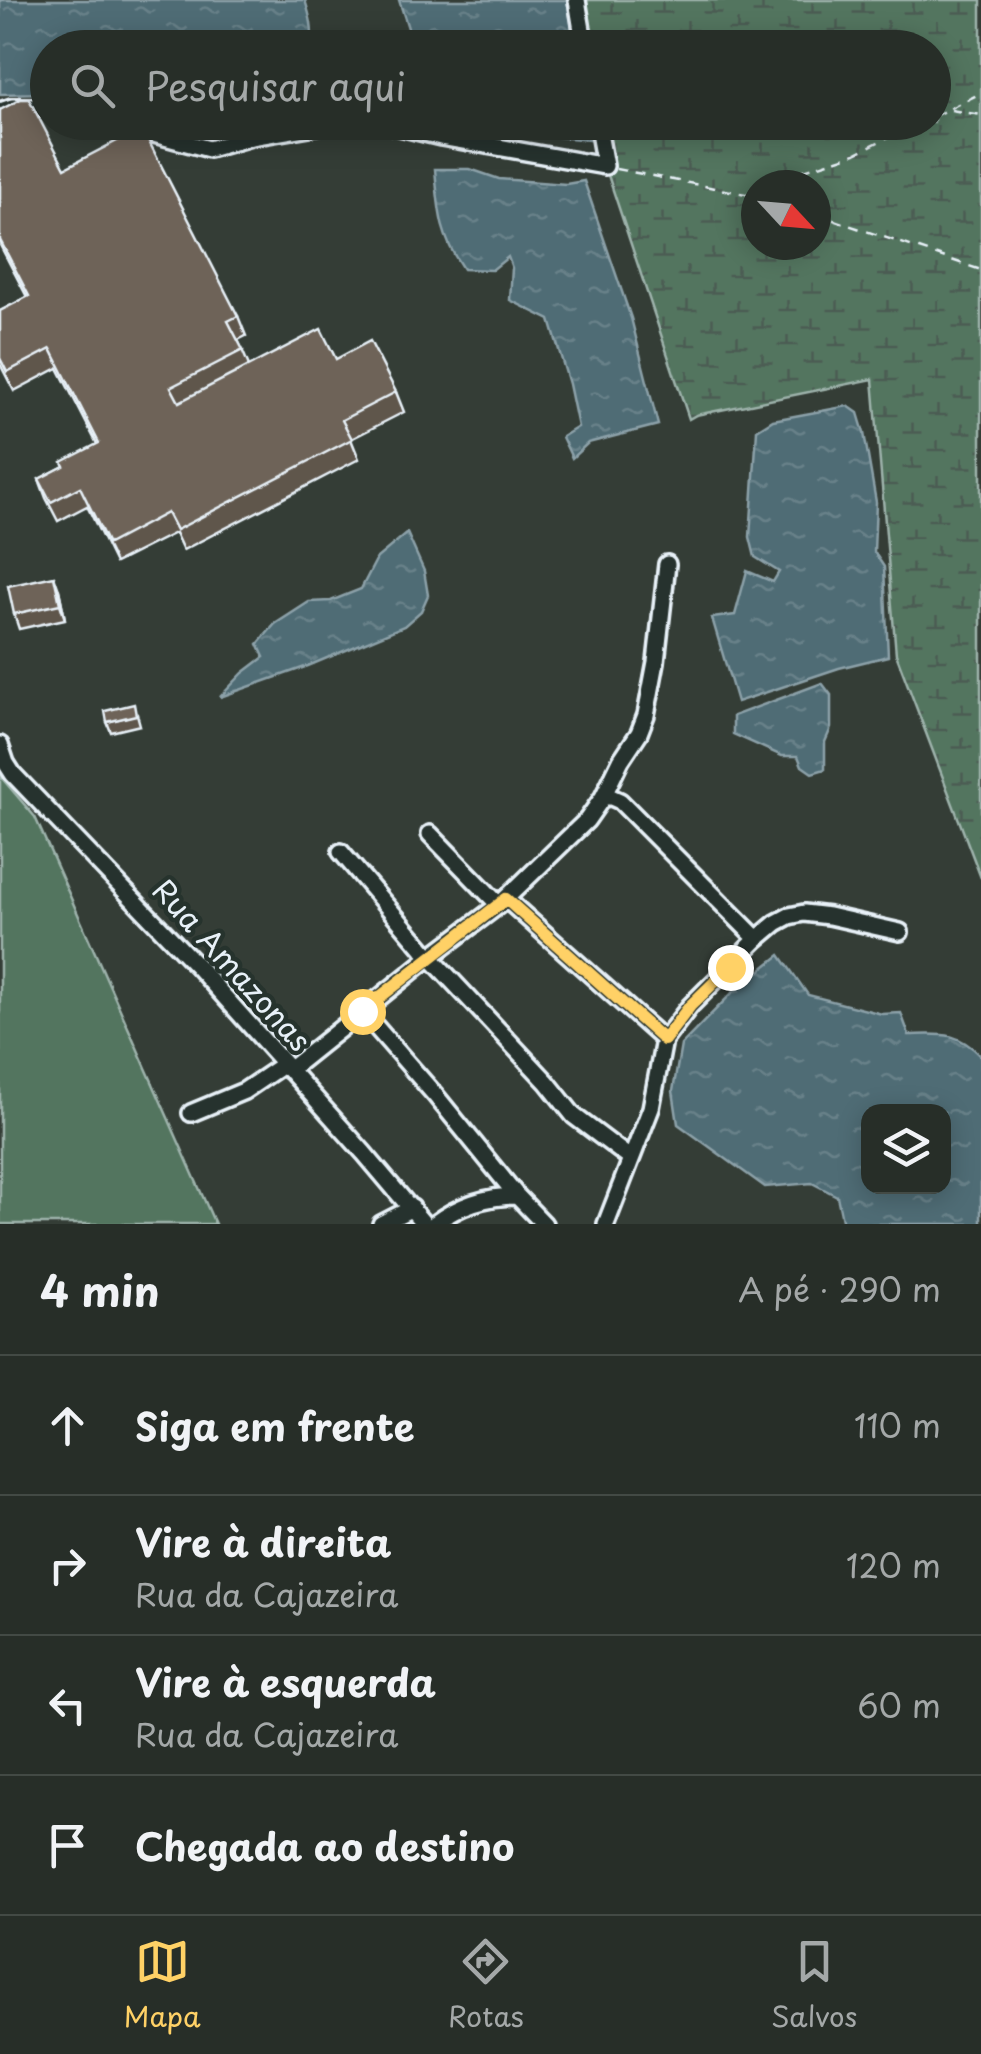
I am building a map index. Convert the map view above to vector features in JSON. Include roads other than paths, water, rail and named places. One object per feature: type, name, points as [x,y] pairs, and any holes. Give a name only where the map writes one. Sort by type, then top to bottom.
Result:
[{"type":"street","points":[[577,0],[582,30]]},
{"type":"street","points":[[0,111],[30,107]]},
{"type":"street","points":[[173,140],[209,150],[241,140]]},
{"type":"street","points":[[458,140],[605,166],[600,140]]},
{"type":"street","points":[[190,1113],[286,1067],[362,1011],[503,902],[587,820],[646,715],[667,564]]},
{"type":"street","name":"Rua Amazonas","points":[[0,745],[14,774],[197,966],[424,1224]]},
{"type":"street","points":[[602,797],[620,801],[757,939]]},
{"type":"street","points":[[430,834],[664,1040]]},
{"type":"street","points":[[341,852],[574,1116],[631,1159]]},
{"type":"street","points":[[606,1224],[651,1108],[664,1040],[690,1006],[757,939],[789,916],[804,914],[900,932]]},
{"type":"street","points":[[362,1011],[544,1224]]},
{"type":"street","points":[[434,1224],[476,1201],[517,1196]]},
{"type":"street","points":[[381,1224],[412,1208]]},
{"type":"water","points":[[0,0],[305,0],[310,17],[312,30],[30,30],[30,93],[0,94]]},
{"type":"water","points":[[399,0],[567,0],[572,30],[409,30]]},
{"type":"water","points":[[435,169],[470,169],[499,179],[566,184],[584,181],[631,318],[658,425],[588,443],[572,458],[562,437],[578,427],[550,320],[510,300],[512,268],[508,257],[492,270],[463,269],[445,233]]},
{"type":"water","points":[[848,406],[858,413],[864,433],[876,502],[874,552],[884,567],[888,656],[737,702],[712,618],[735,615],[747,571],[773,582],[779,572],[755,557],[750,537],[757,430],[773,420]]},
{"type":"water","points":[[407,533],[424,571],[428,595],[421,611],[404,626],[220,697],[264,657],[258,644],[275,624],[309,602],[331,601],[361,589],[377,558]]},
{"type":"water","points":[[822,683],[831,695],[825,769],[812,773],[802,766],[798,756],[782,756],[733,734],[733,716]]},
{"type":"water","points":[[780,955],[808,995],[882,1014],[901,1013],[909,1035],[948,1036],[964,1042],[981,1056],[981,1224],[843,1224],[837,1196],[812,1183],[765,1187],[678,1124],[673,1091],[681,1045],[732,993]]}]
